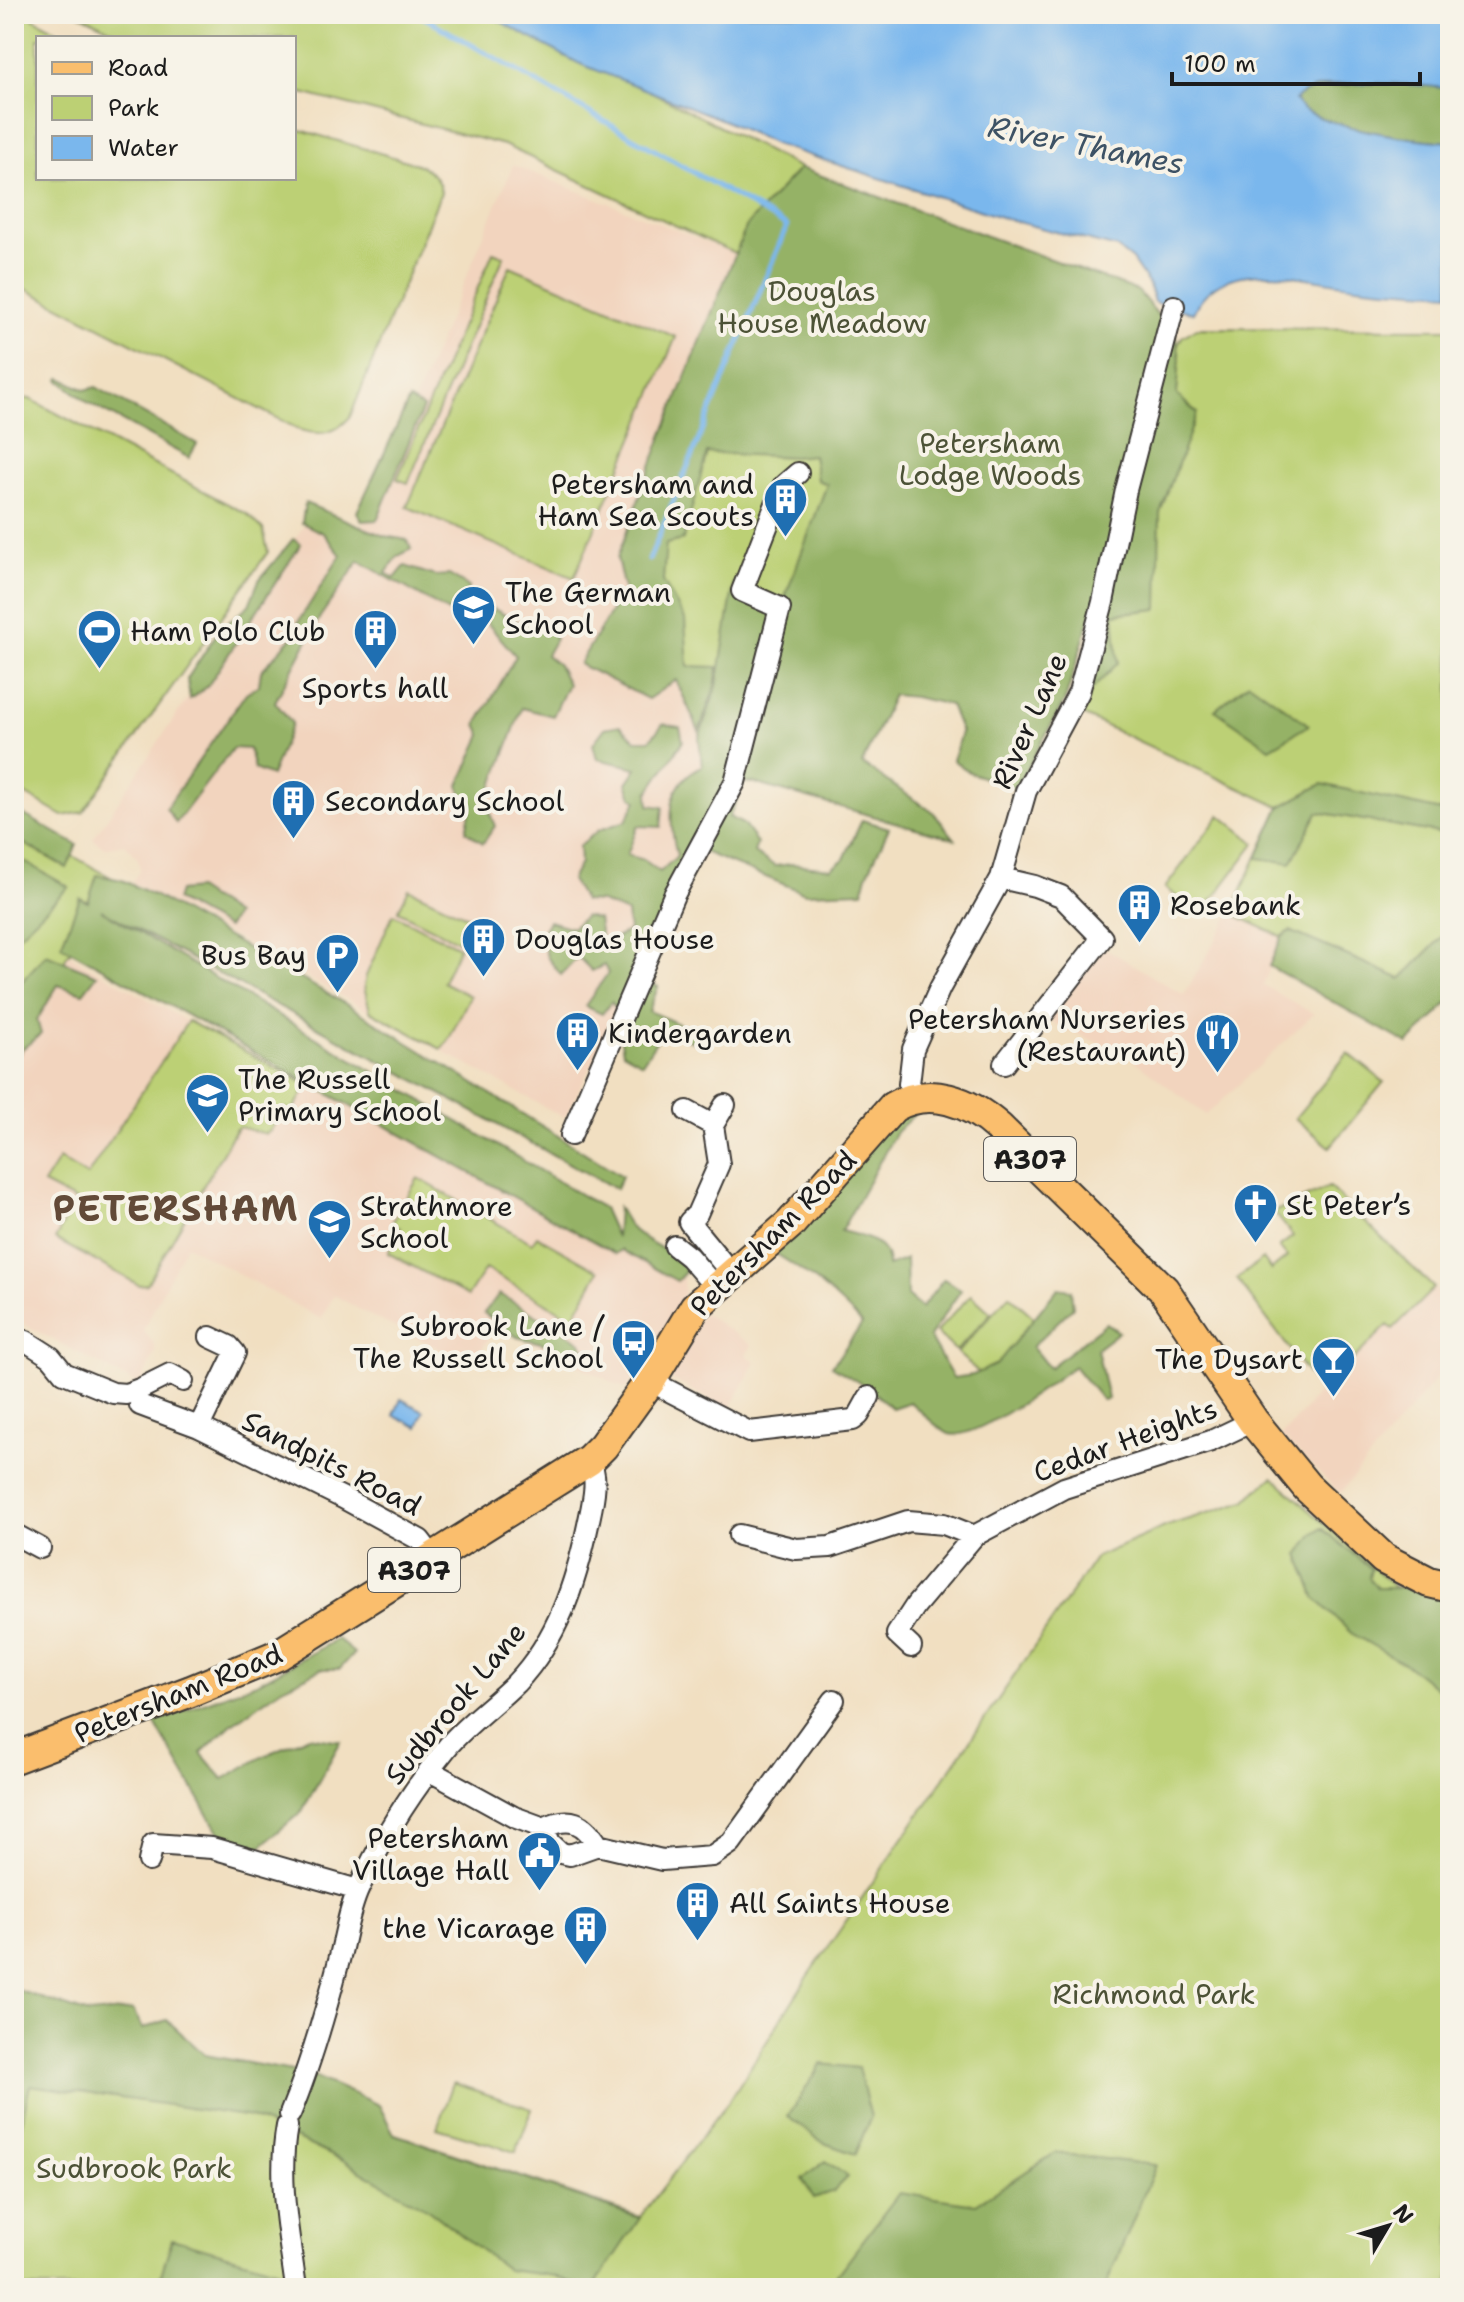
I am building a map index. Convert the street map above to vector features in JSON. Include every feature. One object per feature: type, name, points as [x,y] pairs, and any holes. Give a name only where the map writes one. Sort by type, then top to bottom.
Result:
[{"type":"main road","name":"Petersham Road","points":[[14,1758],[278,1655],[589,1460],[603,1446],[650,1381],[689,1313],[791,1223],[893,1107],[912,1097]]},
{"type":"main road","name":"A307","points":[[912,1097],[959,1102],[981,1113],[999,1128],[1164,1290],[1253,1421],[1307,1487],[1361,1539],[1395,1566],[1429,1582],[1450,1587]]},
{"type":"street","name":"River Lane","points":[[912,1097],[909,1084],[913,1049],[940,988],[1001,878],[1026,791],[1079,692],[1103,602],[1126,490],[1174,306]]},
{"type":"street","points":[[571,1135],[674,895],[735,782],[780,608],[742,591],[783,486],[798,473]]},
{"type":"street","points":[[1001,878],[1061,896],[1102,938],[1004,1064]]},
{"type":"street","points":[[723,1280],[689,1222],[697,1214],[719,1164],[713,1125],[725,1105]]},
{"type":"street","points":[[687,1111],[713,1125]]},
{"type":"street","points":[[675,1246],[723,1280]]},
{"type":"street","name":"Sandpits Road","points":[[14,1337],[51,1357],[64,1373],[199,1427],[343,1498],[420,1540],[433,1557]]},
{"type":"street","name":"Sandpits Road","points":[[199,1427],[235,1353],[229,1346],[210,1337]]},
{"type":"street","points":[[133,1400],[170,1374],[183,1381]]},
{"type":"street","points":[[650,1381],[754,1433],[853,1420],[869,1397]]},
{"type":"street","name":"Cedar Heights","points":[[897,1636],[916,1605],[974,1536],[1064,1488],[1211,1441],[1253,1421]]},
{"type":"street","name":"Sudbrook Lane","points":[[296,2288],[282,2178],[282,2149],[288,2120],[334,1979],[358,1890],[384,1838],[451,1743],[518,1681],[546,1643],[577,1576],[595,1472],[589,1460]]},
{"type":"street","points":[[739,1535],[796,1549],[830,1547],[908,1521],[944,1524],[974,1536]]},
{"type":"street","points":[[14,1534],[39,1549]]},
{"type":"street","points":[[544,1828],[550,1843],[561,1853],[570,1855],[598,1845],[662,1860],[712,1856],[731,1843],[834,1700]]},
{"type":"street","points":[[430,1771],[514,1817],[544,1828],[563,1821],[585,1827],[598,1845]]},
{"type":"street","points":[[149,1861],[153,1844],[212,1848],[358,1890]]},
{"type":"shaded area","name":"The German School","points":[[513,165],[741,258],[625,569],[695,724],[730,786],[565,1118],[132,882],[140,870],[138,859],[131,850],[124,844],[104,848],[93,839],[309,518],[353,548]]},
{"type":"shaded area","points":[[1231,913],[1282,937],[1263,985],[1314,1014],[1206,1115],[1128,1056],[1050,1019],[1103,947],[1184,995]]},
{"type":"shaded area","name":"The Russell Primary School","points":[[68,954],[183,1019],[547,1211],[676,1270],[683,1277],[684,1294],[661,1338],[641,1338],[636,1350],[645,1363],[626,1389],[498,1326],[471,1364],[334,1295],[321,1319],[186,1245],[143,1330],[155,1345],[155,1353],[139,1385],[14,1319],[14,1044]]},
{"type":"shaded area","points":[[1434,1288],[1450,1304],[1450,1362],[1340,1493],[1281,1436],[1330,1380],[1388,1324],[1394,1329]]},
{"type":"shaded area","points":[[703,1313],[752,1345],[746,1355],[756,1362],[729,1410],[663,1375]]},
{"type":"green space","points":[[14,14],[26,14],[66,36],[36,36],[36,180],[296,180],[296,129],[417,164],[433,175],[441,192],[350,417],[327,432],[300,430],[14,283]]},
{"type":"green space","points":[[79,14],[500,14],[800,168],[747,225],[736,254],[504,145],[296,92],[296,36],[124,36]]},
{"type":"green space","points":[[1356,84],[1421,84],[1450,89],[1450,142],[1343,125],[1305,110],[1295,101],[1298,95],[1311,89]]},
{"type":"green space","name":"Petersham Lodge Woods","points":[[800,168],[1138,291],[1176,336],[1180,358],[1177,395],[1197,413],[1160,513],[1158,609],[1114,614],[1118,663],[1076,706],[1166,370],[1065,700],[1016,789],[971,773],[953,760],[961,732],[950,705],[893,695],[862,764],[934,813],[955,839],[754,783],[735,782],[737,799],[729,817],[743,824],[757,843],[754,853],[775,866],[792,864],[831,868],[844,859],[862,820],[889,828],[867,875],[863,891],[805,893],[694,848],[634,972],[658,987],[649,1011],[697,1032],[693,1042],[664,1030],[642,1063],[623,1052],[615,1008],[611,1002],[602,1014],[585,1006],[608,973],[604,965],[592,971],[578,957],[561,975],[547,957],[541,934],[549,921],[572,928],[585,916],[598,919],[602,945],[629,931],[627,913],[601,902],[584,901],[571,880],[580,863],[579,846],[599,830],[626,821],[637,800],[632,797],[627,783],[637,768],[597,759],[593,744],[605,728],[620,725],[636,740],[650,740],[663,724],[680,727],[683,741],[648,793],[649,805],[663,807],[661,827],[638,826],[627,855],[644,860],[660,872],[677,856],[671,817],[675,793],[690,774],[702,766],[699,738],[717,686],[734,582],[753,568],[754,588],[784,600],[827,484],[817,480],[813,455],[707,453],[683,540],[666,544],[663,581],[685,619],[688,666],[718,667],[715,687],[699,731],[676,680],[648,699],[579,664],[624,590],[617,558],[747,225]]},
{"type":"green space","name":"Douglas House Meadow","points":[[761,232],[932,250],[731,771],[700,724],[634,575]]},
{"type":"green space","points":[[493,252],[504,256],[408,483],[397,479]]},
{"type":"green space","points":[[510,266],[676,337],[574,578],[407,507]]},
{"type":"green space","points":[[1197,328],[1450,329],[1450,817],[1318,812],[1450,835],[1450,891],[1444,896],[1445,934],[1401,979],[1290,931],[1282,937],[1231,913],[1280,807],[1082,715],[1114,614],[1173,355],[1182,337]]},
{"type":"green space","points":[[61,378],[85,390],[96,387],[197,444],[189,458],[87,402],[59,380]]},
{"type":"green space","name":"Ham Polo Club","points":[[14,398],[30,399],[247,514],[263,529],[268,552],[83,812],[63,816],[14,788]]},
{"type":"green space","points":[[409,400],[423,408],[377,520],[362,521],[357,512]]},
{"type":"green space","points":[[305,503],[384,536],[407,540],[412,549],[398,556],[386,573],[395,578],[405,566],[435,576],[449,575],[469,587],[454,615],[359,561],[320,617],[275,702],[292,723],[271,776],[254,769],[249,749],[233,748],[176,823],[166,808],[246,693],[259,685],[261,671],[296,633],[298,622],[341,555],[323,533],[302,523]]},
{"type":"green space","points":[[293,539],[301,544],[207,687],[190,699],[187,679],[219,630],[249,605],[259,580]]},
{"type":"green space","points":[[492,608],[520,623],[550,625],[555,639],[546,655],[558,665],[568,684],[553,716],[522,708],[486,804],[495,826],[483,843],[466,831],[472,803],[464,800],[459,785],[482,735],[477,724],[516,656],[481,616]]},
{"type":"green space","points":[[1249,682],[1309,725],[1270,748],[1215,710]]},
{"type":"green space","points":[[1322,784],[1450,813],[1450,835],[1318,812],[1291,863],[1257,858],[1280,807]]},
{"type":"green space","points":[[14,809],[77,845],[67,868],[14,838]]},
{"type":"green space","points":[[1220,815],[1255,843],[1201,915],[1165,888]]},
{"type":"green space","points":[[14,823],[130,888],[68,954],[14,1044]]},
{"type":"green space","points":[[14,856],[69,887],[14,940]]},
{"type":"green space","points":[[97,875],[122,880],[155,896],[351,1007],[622,1176],[616,1189],[101,910],[603,1208],[616,1237],[618,1207],[633,1230],[669,1253],[686,1271],[677,1281],[621,1250],[616,1254],[61,945],[80,898],[88,902]]},
{"type":"green space","points":[[197,889],[235,915],[227,928],[176,900],[179,891]]},
{"type":"green space","points":[[409,889],[469,917],[458,941],[398,911]]},
{"type":"green space","points":[[1450,891],[1450,1001],[1408,1044],[1269,966],[1282,937],[1290,931],[1401,979],[1445,934],[1444,896]]},
{"type":"green space","points":[[393,914],[459,947],[443,982],[470,996],[441,1049],[370,1011],[364,986],[366,976]]},
{"type":"green space","points":[[46,954],[97,975],[83,993],[58,985],[37,1020],[41,1034],[21,1050],[14,1064],[14,990]]},
{"type":"green space","points":[[188,1021],[308,1085],[292,1112],[284,1108],[266,1134],[239,1127],[236,1129],[147,1284],[139,1285],[55,1239],[76,1201],[43,1184],[59,1159],[87,1176]]},
{"type":"green space","points":[[1348,1053],[1384,1082],[1330,1147],[1295,1118]]},
{"type":"green space","points":[[919,1110],[896,1132],[841,1231],[865,1237],[878,1245],[887,1257],[888,1266],[906,1259],[907,1296],[921,1308],[944,1279],[961,1290],[929,1337],[953,1378],[973,1375],[997,1364],[1058,1288],[1071,1290],[1073,1307],[1032,1347],[1049,1368],[1106,1323],[1119,1332],[1097,1349],[1108,1399],[1102,1400],[1074,1366],[994,1420],[961,1434],[949,1434],[910,1402],[892,1408],[871,1390],[832,1366],[862,1324],[820,1284],[773,1252],[895,1116]]},
{"type":"green space","points":[[418,1178],[532,1243],[537,1236],[599,1271],[573,1318],[485,1269],[468,1296],[388,1253],[401,1228],[392,1223]]},
{"type":"green space","points":[[1329,1187],[1434,1288],[1393,1329],[1388,1325],[1321,1391],[1237,1279],[1263,1259],[1271,1270],[1287,1257],[1279,1247],[1293,1236],[1274,1212]]},
{"type":"green space","points":[[499,1294],[580,1341],[588,1353],[577,1357],[550,1345],[517,1337],[484,1313]]},
{"type":"green space","points":[[971,1295],[991,1313],[956,1351],[936,1332]]},
{"type":"green space","points":[[1009,1295],[1039,1322],[987,1380],[957,1353]]},
{"type":"green space","name":"Richmond Park","points":[[1273,1477],[1398,1590],[1450,1606],[1450,2288],[14,2288],[14,2005],[640,2217],[731,2098],[807,1978],[1096,1557],[1167,1526],[1245,1501]]},
{"type":"green space","points":[[1322,1528],[1371,1569],[1369,1578],[1377,1588],[1404,1588],[1450,1595],[1450,1695],[1410,1667],[1351,1633],[1316,1599],[1299,1555],[1314,1533]]},
{"type":"green space","points":[[337,1639],[354,1653],[340,1669],[321,1669],[282,1688],[232,1724],[201,1753],[223,1779],[309,1736],[341,1741],[302,1811],[260,1847],[225,1843],[154,1722],[259,1682]]},
{"type":"green space","points":[[14,1989],[89,2014],[133,2010],[143,2029],[167,2020],[205,2055],[309,2074],[379,2105],[394,2134],[640,2218],[593,2288],[584,2288],[555,2276],[507,2270],[429,2210],[343,2161],[251,2117],[30,2085],[18,2140],[14,2139]]},
{"type":"green space","points":[[821,2064],[858,2068],[871,2117],[855,2154],[824,2143],[788,2117]]},
{"type":"green space","points":[[453,2083],[532,2109],[516,2152],[437,2128]]},
{"type":"green space","points":[[1055,2153],[1156,2165],[1105,2288],[827,2288],[899,2193],[976,2204]]},
{"type":"green space","points":[[826,2161],[848,2177],[834,2191],[814,2198],[802,2179]]},
{"type":"green space","points":[[172,2239],[342,2288],[168,2288],[158,2285]]},
{"type":"water","name":"River Thames","points":[[486,14],[1450,14],[1450,89],[1393,83],[1343,84],[1304,93],[1295,101],[1305,110],[1343,125],[1450,142],[1450,293],[1266,274],[1223,282],[1206,294],[1193,313],[1154,302],[1149,285],[1132,260],[1117,248],[1010,220],[774,144],[723,120],[578,63]]},
{"type":"water","points":[[401,1399],[424,1411],[418,1427],[394,1415]]},
{"type":"waterway","points":[[418,14],[787,226],[649,560]]},
{"type":"place","name":"Petersham and Ham Sea Scouts","points":[[785,539]]},
{"type":"place","name":"The German School","points":[[474,647]]},
{"type":"place","name":"Ham Polo Club","points":[[99,670]]},
{"type":"place","name":"Sports hall","points":[[375,670]]},
{"type":"place","name":"Secondary School","points":[[294,840]]},
{"type":"place","name":"Rosebank","points":[[1139,944]]},
{"type":"place","name":"Douglas House","points":[[484,978]]},
{"type":"place","name":"Bus Bay","points":[[337,994]]},
{"type":"place","name":"Kindergarden","points":[[577,1072]]},
{"type":"place","name":"Petersham Nurseries (Restaurant)","points":[[1217,1074]]},
{"type":"place","name":"The Russell Primary School","points":[[207,1134]]},
{"type":"place","name":"St Peter’s","points":[[1255,1244]]},
{"type":"place","name":"Strathmore School","points":[[329,1261]]},
{"type":"place","name":"Subrook Lane / The Russell School","points":[[634,1381]]},
{"type":"place","name":"The Dysart","points":[[1334,1398]]},
{"type":"place","name":"Petersham Village Hall","points":[[540,1893]]},
{"type":"place","name":"All Saints House","points":[[698,1942]]},
{"type":"place","name":"the Vicarage","points":[[586,1967]]},
{"type":"district","name":"PETERSHAM","points":[[176,1208]]},
{"type":"park label","name":"Sudbrook Park","points":[[134,2168]]}]
